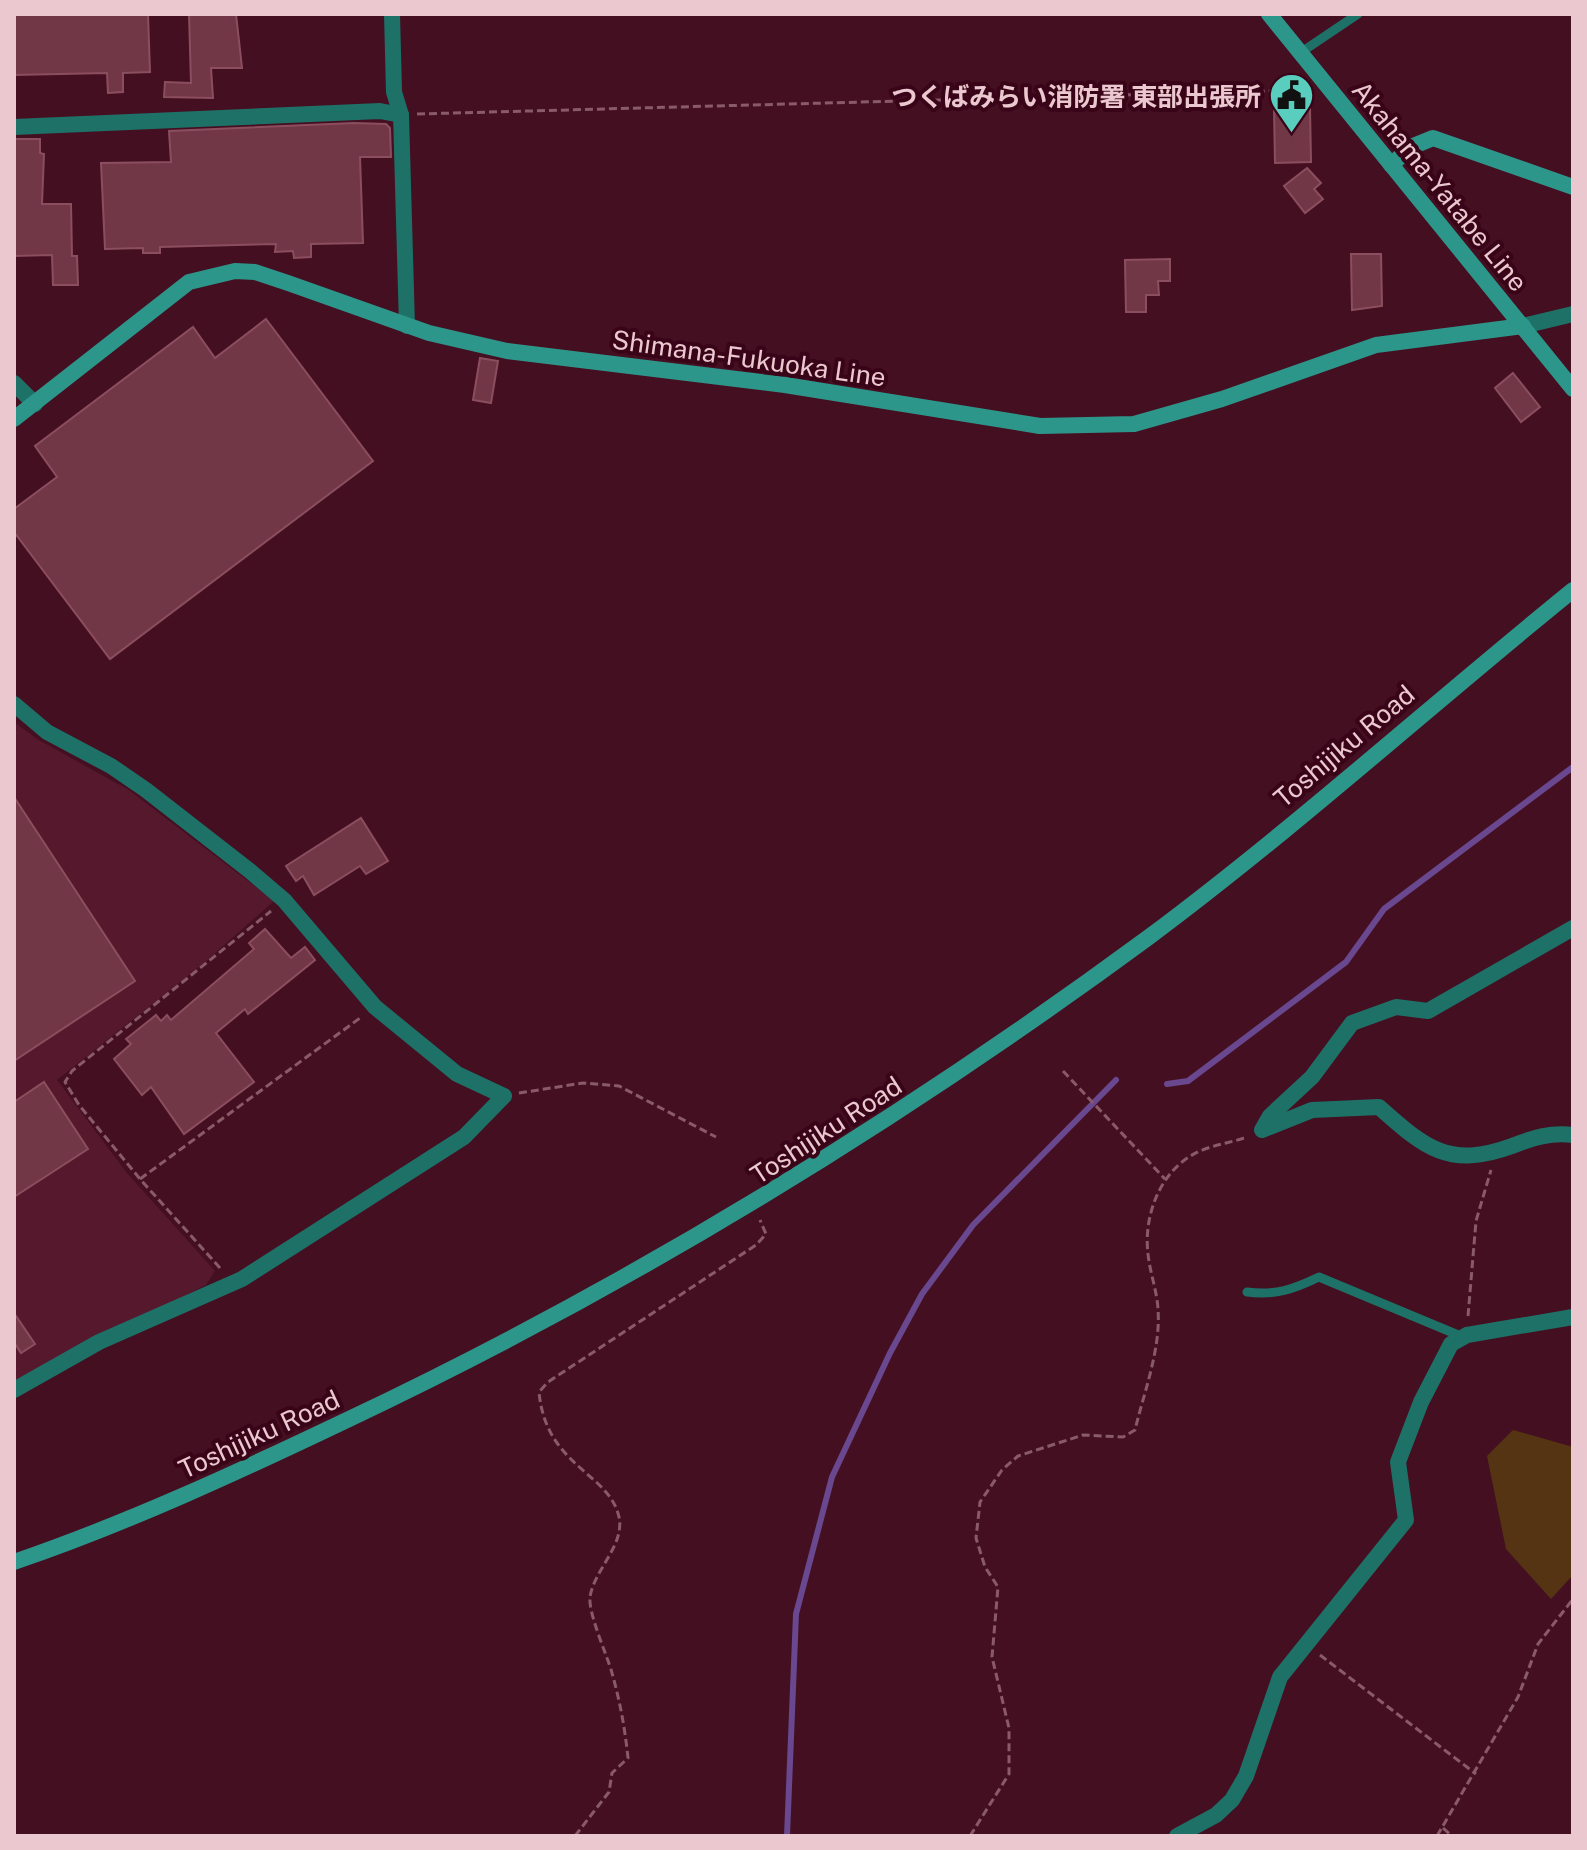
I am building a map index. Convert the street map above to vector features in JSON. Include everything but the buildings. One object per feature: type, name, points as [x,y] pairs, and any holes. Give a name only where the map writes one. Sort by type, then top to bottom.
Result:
[{"type":"main road","name":"Akahama-Yatabe Line","points":[[1269,14],[1573,389]]},
{"type":"main road","points":[[1391,165],[1411,147],[1433,138],[1573,187]]},
{"type":"main road","name":"Shimana-Fukuoka Line","points":[[14,419],[189,282],[217,273],[255,272],[407,326],[507,351],[785,385],[1040,426],[1134,424],[1210,403],[1376,345],[1523,326]]},
{"type":"main road","name":"Toshijiku Road","points":[[14,1562],[221,1480],[403,1394],[572,1308],[760,1201],[913,1103],[1151,935],[1573,590]]},
{"type":"street","points":[[392,14],[394,92],[401,115],[407,326]]},
{"type":"street","points":[[14,127],[212,116],[380,111],[401,115]]},
{"type":"street","points":[[1523,326],[1573,314]]},
{"type":"street","points":[[14,383],[35,404]]},
{"type":"street","points":[[14,704],[47,732],[111,766],[146,790],[284,900],[375,1007],[457,1074],[504,1096],[464,1137],[234,1283],[99,1342],[17,1383]]},
{"type":"street","points":[[1262,1130],[1270,1116],[1312,1077],[1352,1023],[1396,1007],[1428,1011],[1573,928]]},
{"type":"street","points":[[1262,1130],[1312,1110],[1379,1107],[1414,1138],[1439,1153],[1465,1157],[1496,1152],[1540,1136],[1573,1135]]},
{"type":"street","points":[[1177,1836],[1216,1815],[1232,1800],[1246,1776],[1280,1677],[1406,1520],[1398,1462],[1403,1442],[1451,1344],[1465,1336],[1573,1317]]},
{"type":"lane","points":[[1300,53],[1358,14]]},
{"type":"lane","points":[[1247,1292],[1266,1295],[1287,1292],[1319,1277],[1465,1336]]},
{"type":"path","points":[[401,115],[1330,90]]},
{"type":"path","points":[[234,1283],[140,1179],[79,1105],[65,1082],[68,1075],[284,900]]},
{"type":"path","points":[[140,1179],[375,1007]]},
{"type":"path","points":[[1063,1071],[1165,1179]]},
{"type":"path","points":[[504,1096],[583,1083],[619,1086],[716,1137]]},
{"type":"path","points":[[970,1836],[1009,1774],[1009,1728],[992,1657],[998,1587],[985,1567],[976,1538],[980,1502],[1002,1470],[1018,1456],[1083,1435],[1123,1437],[1135,1430],[1155,1346],[1158,1309],[1147,1253],[1148,1218],[1165,1179],[1180,1162],[1204,1149],[1262,1130]]},
{"type":"path","points":[[1465,1336],[1476,1221],[1496,1152]]},
{"type":"path","points":[[575,1836],[609,1792],[612,1773],[628,1758],[614,1678],[589,1601],[595,1576],[617,1540],[620,1520],[612,1500],[550,1437],[541,1412],[539,1392],[548,1382],[756,1245],[766,1234],[760,1220]]},
{"type":"path","points":[[1437,1836],[1476,1774],[1518,1697],[1538,1644],[1573,1599]]},
{"type":"path","points":[[1305,1643],[1476,1774]]},
{"type":"path","points":[[1443,1827],[1452,1836]]},
{"type":"shaded area","points":[[14,722],[37,739],[129,790],[274,901],[205,962],[57,1080],[127,1173],[215,1271],[206,1285],[14,1381]]},
{"type":"shaded area","points":[[1513,1430],[1573,1447],[1573,1575],[1551,1599],[1506,1549],[1487,1456]]},
{"type":"waterway","points":[[1167,1084],[1188,1081],[1346,962],[1384,909],[1573,767]]},
{"type":"waterway","points":[[787,1836],[796,1614],[832,1477],[890,1353],[922,1294],[973,1225],[1116,1080]]},
{"type":"place","name":"つくばみらい消防署 東部出張所","points":[[1292,135]]}]
